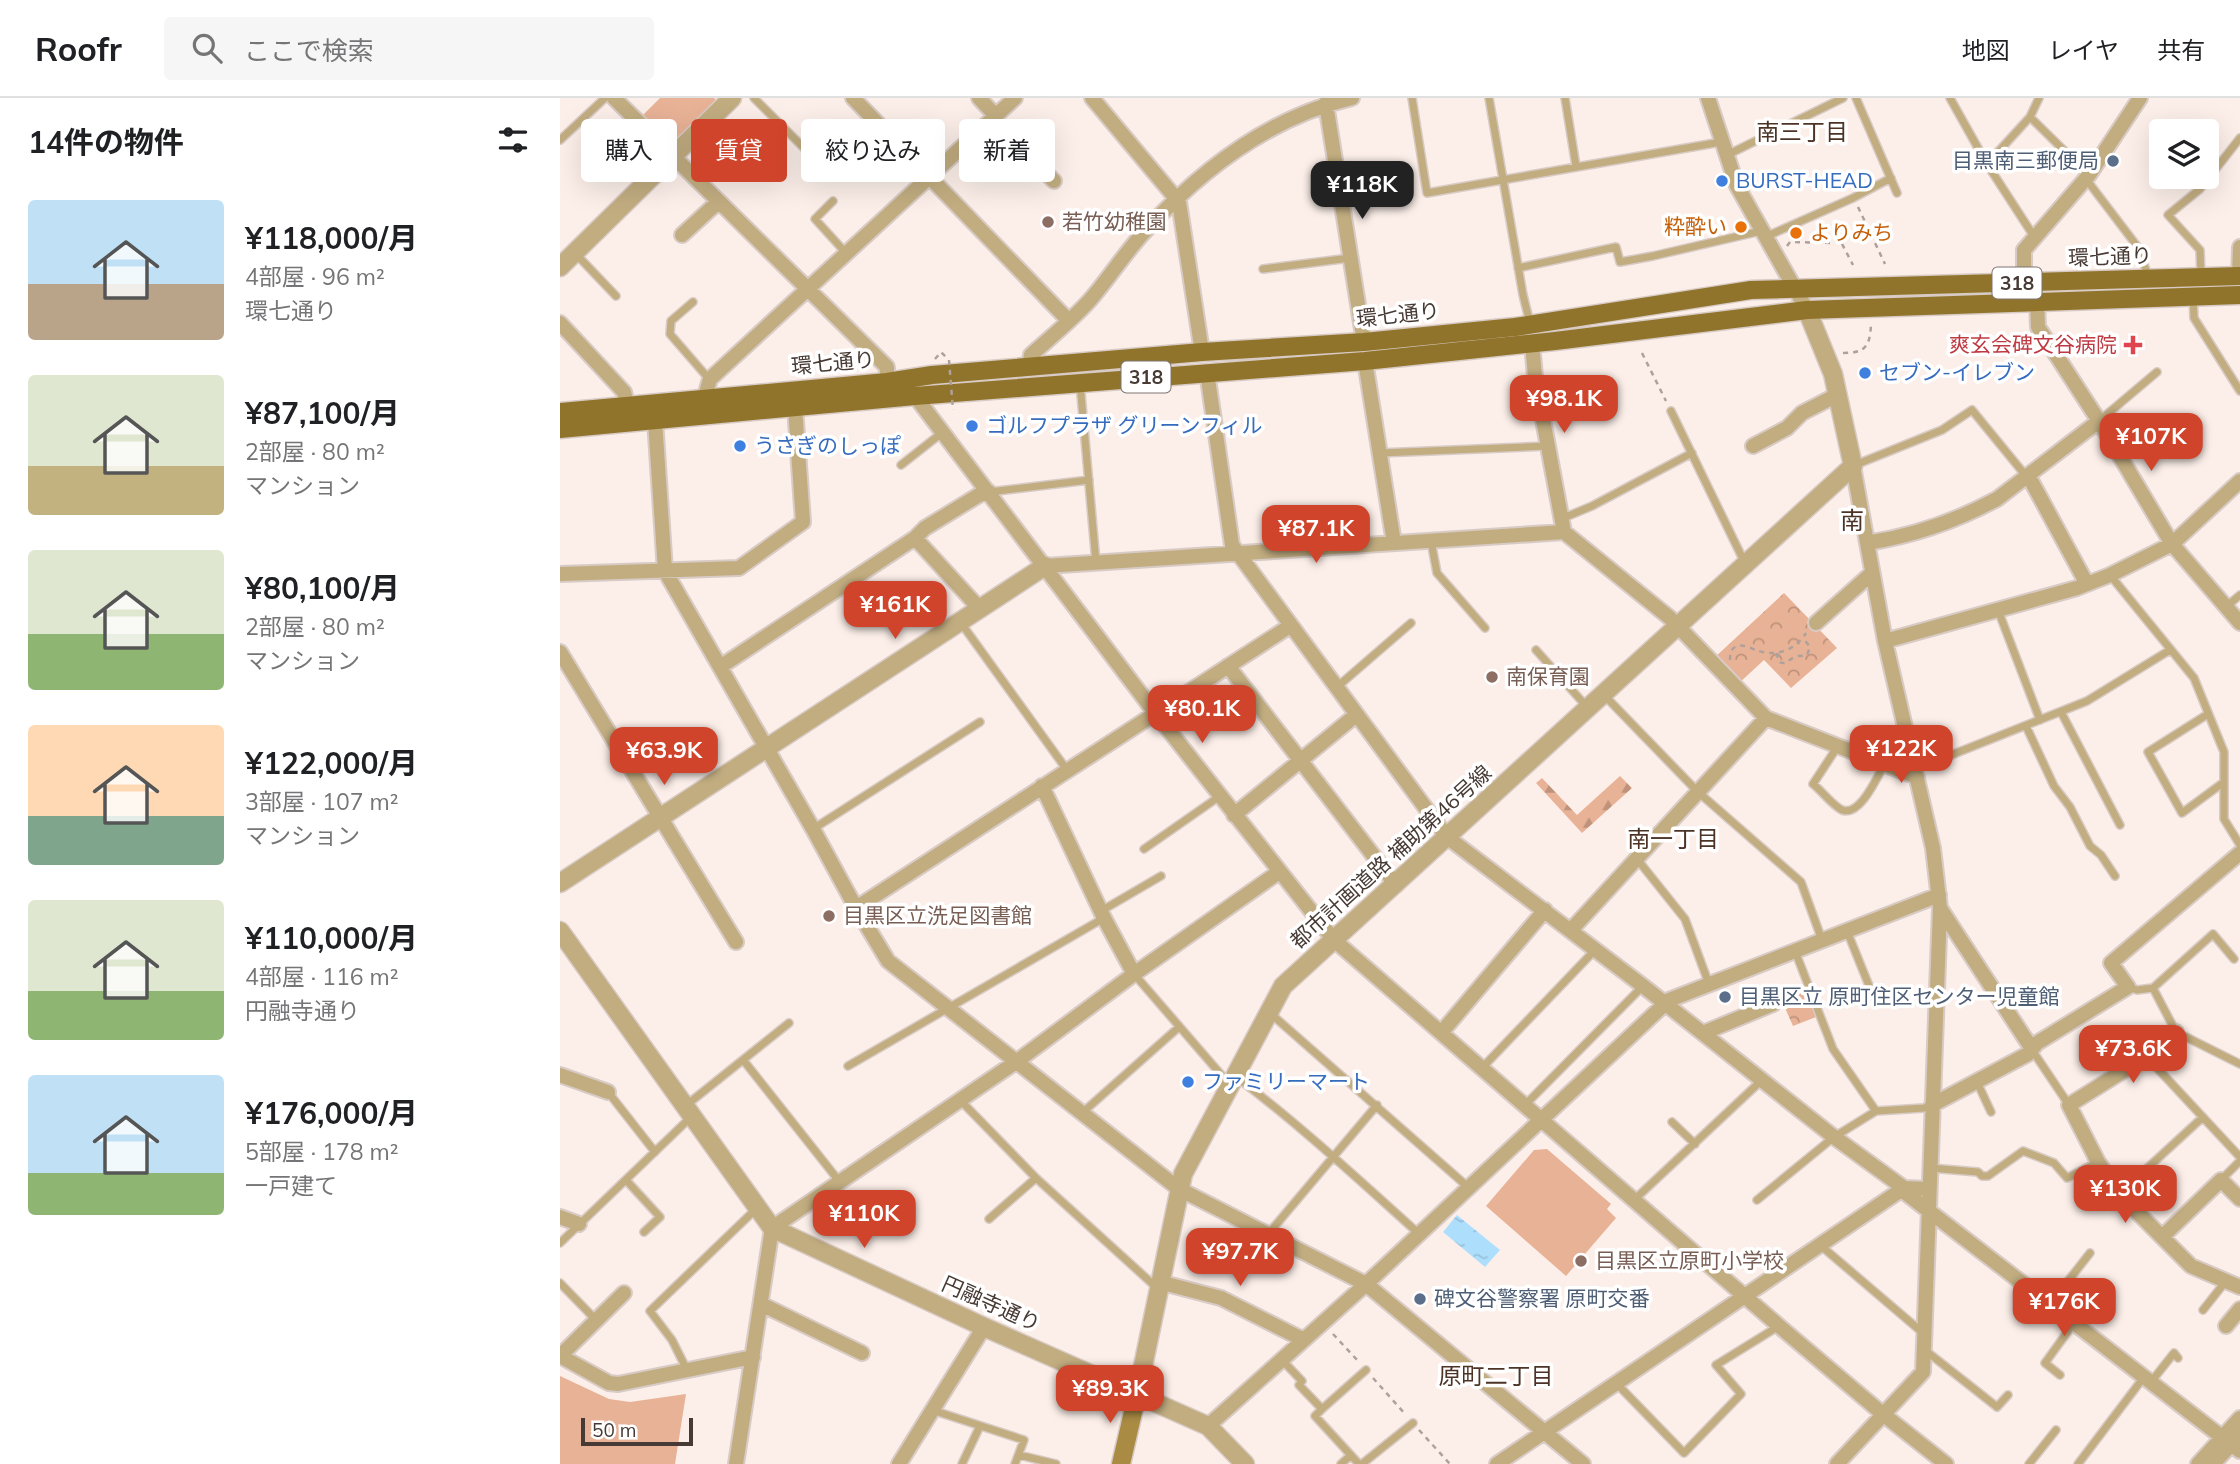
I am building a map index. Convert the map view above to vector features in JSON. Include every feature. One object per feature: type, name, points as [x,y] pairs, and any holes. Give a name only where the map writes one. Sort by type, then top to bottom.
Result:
[{"type":"main road","name":"環七通り","points":[[560,412],[1029,367],[1364,342],[1530,324],[1726,293],[1793,288],[2201,277],[2240,283]]},
{"type":"main road","name":"環七通り","points":[[560,429],[915,396],[1365,361],[1807,310],[2193,296],[2240,283]]},
{"type":"main road","points":[[1726,293],[1731,319]]},
{"type":"main road","points":[[1121,1464],[1137,1395]]},
{"type":"street","points":[[614,98],[634,119]]},
{"type":"street","points":[[677,153],[732,98]]},
{"type":"street","points":[[853,98],[873,119]]},
{"type":"street","points":[[979,98],[994,117]]},
{"type":"street","points":[[945,163],[1015,98]]},
{"type":"street","points":[[1092,98],[1179,202],[1202,352]]},
{"type":"street","points":[[1029,367],[1031,355],[1090,300],[1145,231],[1175,199],[1239,146],[1285,120],[1327,101],[1352,98]]},
{"type":"street","points":[[1708,98],[1737,186],[1807,310],[1833,374],[1885,641],[1933,848],[1939,901],[1925,1350],[1921,1376],[1837,1464]]},
{"type":"street","points":[[2024,283],[2024,250],[2088,177],[2140,98]]},
{"type":"street","points":[[1327,101],[1364,342]]},
{"type":"street","points":[[677,163],[809,288],[887,368],[887,382]]},
{"type":"street","points":[[560,267],[647,182]]},
{"type":"street","points":[[704,400],[710,379],[925,182]]},
{"type":"street","points":[[935,182],[1069,321]]},
{"type":"street","points":[[682,235],[718,202]]},
{"type":"street","points":[[2240,247],[2240,283]]},
{"type":"street","points":[[2037,300],[2038,327],[2099,421],[2172,544],[2240,623]]},
{"type":"street","points":[[560,323],[624,392],[627,404]]},
{"type":"street","points":[[1532,343],[1535,377],[1562,525],[1670,618],[1766,718],[1885,764],[1916,773]]},
{"type":"street","points":[[1365,361],[1394,543]]},
{"type":"street","points":[[1207,372],[1231,545],[1447,837],[1545,910],[2148,1380],[2233,1442]]},
{"type":"street","points":[[915,396],[1156,714],[1334,940],[1779,1326],[1946,1464]]},
{"type":"street","points":[[1754,446],[1787,428],[1802,413],[1837,396]]},
{"type":"street","points":[[560,574],[738,568],[803,522],[795,407]]},
{"type":"street","points":[[655,420],[665,571],[888,961],[1179,1189],[1366,1284],[1583,1464]]},
{"type":"street","points":[[1867,543],[1907,535],[1980,509],[2099,421]]},
{"type":"street","name":"都市計画道路 補助第46号線","points":[[1137,1395],[1183,1174],[1283,986],[1853,466]]},
{"type":"street","points":[[2027,476],[2087,584]]},
{"type":"street","points":[[1885,641],[2087,584],[2110,575],[2172,544],[2240,481]]},
{"type":"street","points":[[720,667],[915,538],[925,528],[979,495],[989,492]]},
{"type":"street","points":[[560,883],[1045,566],[1430,541],[1562,525]]},
{"type":"street","points":[[915,538],[980,609]]},
{"type":"street","points":[[1816,623],[1872,573]]},
{"type":"street","points":[[856,908],[1290,626]]},
{"type":"street","points":[[561,655],[736,942]]},
{"type":"street","points":[[1228,666],[1396,885]]},
{"type":"street","points":[[1234,815],[1356,715]]},
{"type":"street","points":[[1570,930],[1766,718]]},
{"type":"street","points":[[1042,786],[1102,914],[1135,974]]},
{"type":"street","points":[[1932,1105],[2028,1054],[2037,1043],[2128,987],[2111,963],[2240,853]]},
{"type":"street","points":[[736,1464],[772,1228],[1016,1062],[1279,872]]},
{"type":"street","points":[[1208,1426],[1366,1284],[1665,1003],[1822,940],[1939,901]]},
{"type":"street","points":[[1939,901],[2032,1049]]},
{"type":"street","points":[[1441,1033],[1545,910]]},
{"type":"street","name":"円融寺通り","points":[[560,931],[772,1228],[984,1327],[1208,1426],[1245,1464]]},
{"type":"street","points":[[1703,1033],[1773,1004]]},
{"type":"street","points":[[2176,1032],[2120,1073],[2068,1105],[2098,1162],[2119,1194],[2191,1266],[2240,1287]]},
{"type":"street","points":[[560,1075],[608,1093]]},
{"type":"street","points":[[2162,1237],[2221,1180],[2240,1199]]},
{"type":"street","points":[[1497,1464],[1903,1190],[1928,1189]]},
{"type":"street","points":[[560,1217],[579,1224]]},
{"type":"street","points":[[1159,1285],[1221,1298],[1304,1340]]},
{"type":"street","points":[[624,1293],[560,1356],[609,1383],[618,1384],[753,1357]]},
{"type":"street","points":[[761,1304],[862,1353]]},
{"type":"street","points":[[2226,1326],[2240,1309]]},
{"type":"street","points":[[899,1464],[984,1327]]},
{"type":"street","points":[[2213,1464],[2233,1442],[2240,1418]]},
{"type":"street","points":[[2197,1464],[2233,1442]]},
{"type":"lane","points":[[560,140],[605,98]]},
{"type":"lane","points":[[754,98],[801,145]]},
{"type":"lane","points":[[1412,98],[1427,193],[1576,166],[1723,149],[1843,98]]},
{"type":"lane","points":[[1489,98],[1530,324]]},
{"type":"lane","points":[[1565,98],[1576,166]]},
{"type":"lane","points":[[1856,98],[1897,193]]},
{"type":"lane","points":[[1950,98],[1987,164],[2035,239]]},
{"type":"lane","points":[[1987,164],[2030,117],[2039,98]]},
{"type":"lane","points":[[2030,117],[2088,177],[2137,246],[2149,279]]},
{"type":"lane","points":[[2201,277],[2200,250],[2168,215],[2200,189],[2240,138]]},
{"type":"lane","points":[[1518,268],[1616,247],[1620,262],[1763,234],[1853,198],[1891,178]]},
{"type":"lane","points":[[833,201],[815,219],[847,254]]},
{"type":"lane","points":[[575,253],[616,296]]},
{"type":"lane","points":[[1263,269],[1350,258]]},
{"type":"lane","points":[[2193,296],[2194,318],[2240,391]]},
{"type":"lane","points":[[693,302],[671,321],[670,334],[710,379]]},
{"type":"lane","points":[[2099,421],[2157,372]]},
{"type":"lane","points":[[1080,383],[1096,563]]},
{"type":"lane","points":[[1853,466],[1942,430],[1972,410],[2027,476]]},
{"type":"lane","points":[[1671,411],[1741,555],[1747,561]]},
{"type":"lane","points":[[901,465],[943,432]]},
{"type":"lane","points":[[1380,453],[1548,446]]},
{"type":"lane","points":[[1562,525],[1692,453]]},
{"type":"lane","points":[[989,492],[1089,480]]},
{"type":"lane","points":[[1430,541],[1437,573],[1485,628]]},
{"type":"lane","points":[[2110,575],[2194,678],[2224,752],[2224,819],[2240,845]]},
{"type":"lane","points":[[2227,606],[2240,595]]},
{"type":"lane","points":[[1998,610],[2040,720]]},
{"type":"lane","points":[[960,621],[1067,770]]},
{"type":"lane","points":[[1336,688],[1410,623]]},
{"type":"lane","points":[[1536,650],[1588,707]]},
{"type":"lane","points":[[1916,773],[2087,701],[2170,650]]},
{"type":"lane","points":[[1602,694],[1698,792],[1801,882],[1822,940]]},
{"type":"lane","points":[[2061,712],[2120,825]]},
{"type":"lane","points":[[2208,714],[2148,752],[2182,813],[2224,782]]},
{"type":"lane","points":[[813,829],[980,722]]},
{"type":"lane","points":[[2026,726],[2054,786],[2070,807],[2090,846],[2101,855],[2115,876]]},
{"type":"lane","points":[[1838,746],[1813,784],[1842,810],[1851,811],[1859,806],[1885,764]]},
{"type":"lane","points":[[1144,849],[1220,796]]},
{"type":"lane","points":[[1636,859],[1685,919],[1709,984]]},
{"type":"lane","points":[[848,1066],[947,1009],[1161,876]]},
{"type":"lane","points":[[1847,931],[1876,1003]]},
{"type":"lane","points":[[2128,987],[2137,990],[2154,989],[2213,934],[2234,959]]},
{"type":"lane","points":[[1482,1068],[1596,950]]},
{"type":"lane","points":[[1795,951],[1833,1049],[1876,1111]]},
{"type":"lane","points":[[1135,974],[1180,1027],[1233,1081],[1283,1112],[1418,1233]]},
{"type":"lane","points":[[1525,1105],[1643,986]]},
{"type":"lane","points":[[2154,989],[2176,1032],[2240,1064]]},
{"type":"lane","points":[[1269,1012],[1468,1187]]},
{"type":"lane","points":[[560,1243],[655,1152],[687,1112],[789,1023]]},
{"type":"lane","points":[[1082,1112],[1180,1027]]},
{"type":"lane","points":[[2032,1049],[2068,1105]]},
{"type":"lane","points":[[2145,1055],[2240,1159],[2221,1180]]},
{"type":"lane","points":[[744,1061],[839,1181]]},
{"type":"lane","points":[[1634,1200],[1762,1080]]},
{"type":"lane","points":[[1977,1082],[1991,1112]]},
{"type":"lane","points":[[608,1093],[655,1152]]},
{"type":"lane","points":[[960,1099],[1036,1178],[1159,1285]]},
{"type":"lane","points":[[1269,1233],[1377,1105]]},
{"type":"lane","points":[[1757,1200],[1834,1137],[1876,1111],[1924,1108],[1932,1105]]},
{"type":"lane","points":[[2119,1194],[2203,1117]]},
{"type":"lane","points":[[1672,1122],[1695,1144]]},
{"type":"lane","points":[[1930,1168],[1978,1172],[1982,1176],[1988,1176],[2023,1151],[2054,1163],[2067,1178],[2098,1162]]},
{"type":"lane","points":[[989,1219],[1036,1178]]},
{"type":"lane","points":[[626,1180],[660,1217],[644,1232]]},
{"type":"lane","points":[[687,1370],[672,1340],[650,1311],[757,1208]]},
{"type":"lane","points":[[1820,1245],[1925,1334]]},
{"type":"lane","points":[[2050,1304],[2090,1253]]},
{"type":"lane","points":[[2203,1310],[2226,1280]]},
{"type":"lane","points":[[560,1283],[596,1321]]},
{"type":"lane","points":[[2060,1375],[2045,1363],[2074,1323]]},
{"type":"lane","points":[[1616,1383],[1684,1453],[1741,1394],[1716,1365],[1779,1326]]},
{"type":"lane","points":[[1925,1350],[1997,1407],[2008,1395]]},
{"type":"lane","points":[[2078,1464],[2148,1380],[2174,1353],[2178,1358]]},
{"type":"lane","points":[[1282,1360],[1302,1381],[1299,1385],[1322,1409]]},
{"type":"lane","points":[[1366,1370],[1315,1416],[1361,1464],[1413,1423]]},
{"type":"lane","points":[[932,1410],[1024,1440],[1015,1464]]},
{"type":"lane","points":[[962,1464],[980,1426]]},
{"type":"lane","points":[[2029,1464],[2056,1430]]},
{"type":"lane","points":[[1018,1455],[1056,1464]]},
{"type":"lane","points":[[1341,1464],[1351,1455]]},
{"type":"path","points":[[1853,198],[1885,264]]},
{"type":"path","points":[[1788,254],[1785,248],[1790,242],[1833,243],[1840,240],[1853,265]]},
{"type":"path","points":[[1838,353],[1858,353],[1867,346],[1871,337],[1871,324]]},
{"type":"path","points":[[935,359],[941,352],[949,360],[953,410]]},
{"type":"path","points":[[1642,353],[1671,411]]},
{"type":"path","points":[[1726,676],[1732,650],[1736,647],[1777,653],[1793,647],[1816,623]]},
{"type":"path","points":[[1777,653],[1778,661],[1782,664],[1787,664],[1795,657],[1807,655],[1810,647],[1803,638]]},
{"type":"path","points":[[1323,1322],[1450,1464]]},
{"type":"green space","points":[[660,98],[714,98],[718,102],[701,119],[691,119],[691,129],[677,143],[677,119],[641,117]]},
{"type":"green space","points":[[1784,593],[1837,648],[1791,688],[1764,660],[1737,685],[1713,659]]},
{"type":"green space","points":[[1620,776],[1632,788],[1582,833],[1536,783],[1542,778],[1577,815]]},
{"type":"green space","points":[[1806,991],[1816,1017],[1793,1026],[1782,1001]]},
{"type":"green space","points":[[1547,1149],[1611,1204],[1607,1209],[1616,1218],[1566,1276],[1486,1206],[1534,1150]]},
{"type":"green space","points":[[560,1376],[609,1399],[630,1402],[686,1394],[675,1464],[560,1464]]},
{"type":"water","points":[[1457,1215],[1500,1250],[1485,1267],[1443,1232]]},
{"type":"place","name":"目黒南三郵便局","points":[[2113,161]]},
{"type":"place","name":"BURST-HEAD","points":[[1722,181]]},
{"type":"place","name":"若竹幼稚園","points":[[1048,222]]},
{"type":"place","name":"粋酔い","points":[[1741,227]]},
{"type":"place","name":"よりみち","points":[[1796,233]]},
{"type":"place","name":"爽玄会碑文谷病院","points":[[2133,345]]},
{"type":"place","name":"セブン-イレブン","points":[[1865,373]]},
{"type":"place","name":"ゴルフプラザ グリーンフィル","points":[[972,426]]},
{"type":"place","name":"うさぎのしっぽ","points":[[740,446]]},
{"type":"place","name":"南保育園","points":[[1492,677]]},
{"type":"place","name":"目黒区立洗足図書館","points":[[829,916]]},
{"type":"place","name":"目黒区立 原町住区センター児童館","points":[[1725,997]]},
{"type":"place","name":"ファミリーマート","points":[[1188,1082]]},
{"type":"place","name":"目黒区立原町小学校","points":[[1581,1261]]},
{"type":"place","name":"碑文谷警察署 原町交番","points":[[1420,1299]]},
{"type":"district","name":"南三丁目","points":[[1802,132]]},
{"type":"district","name":"南","points":[[1852,521]]},
{"type":"district","name":"南一丁目","points":[[1673,839]]},
{"type":"district","name":"原町二丁目","points":[[1496,1376]]}]
